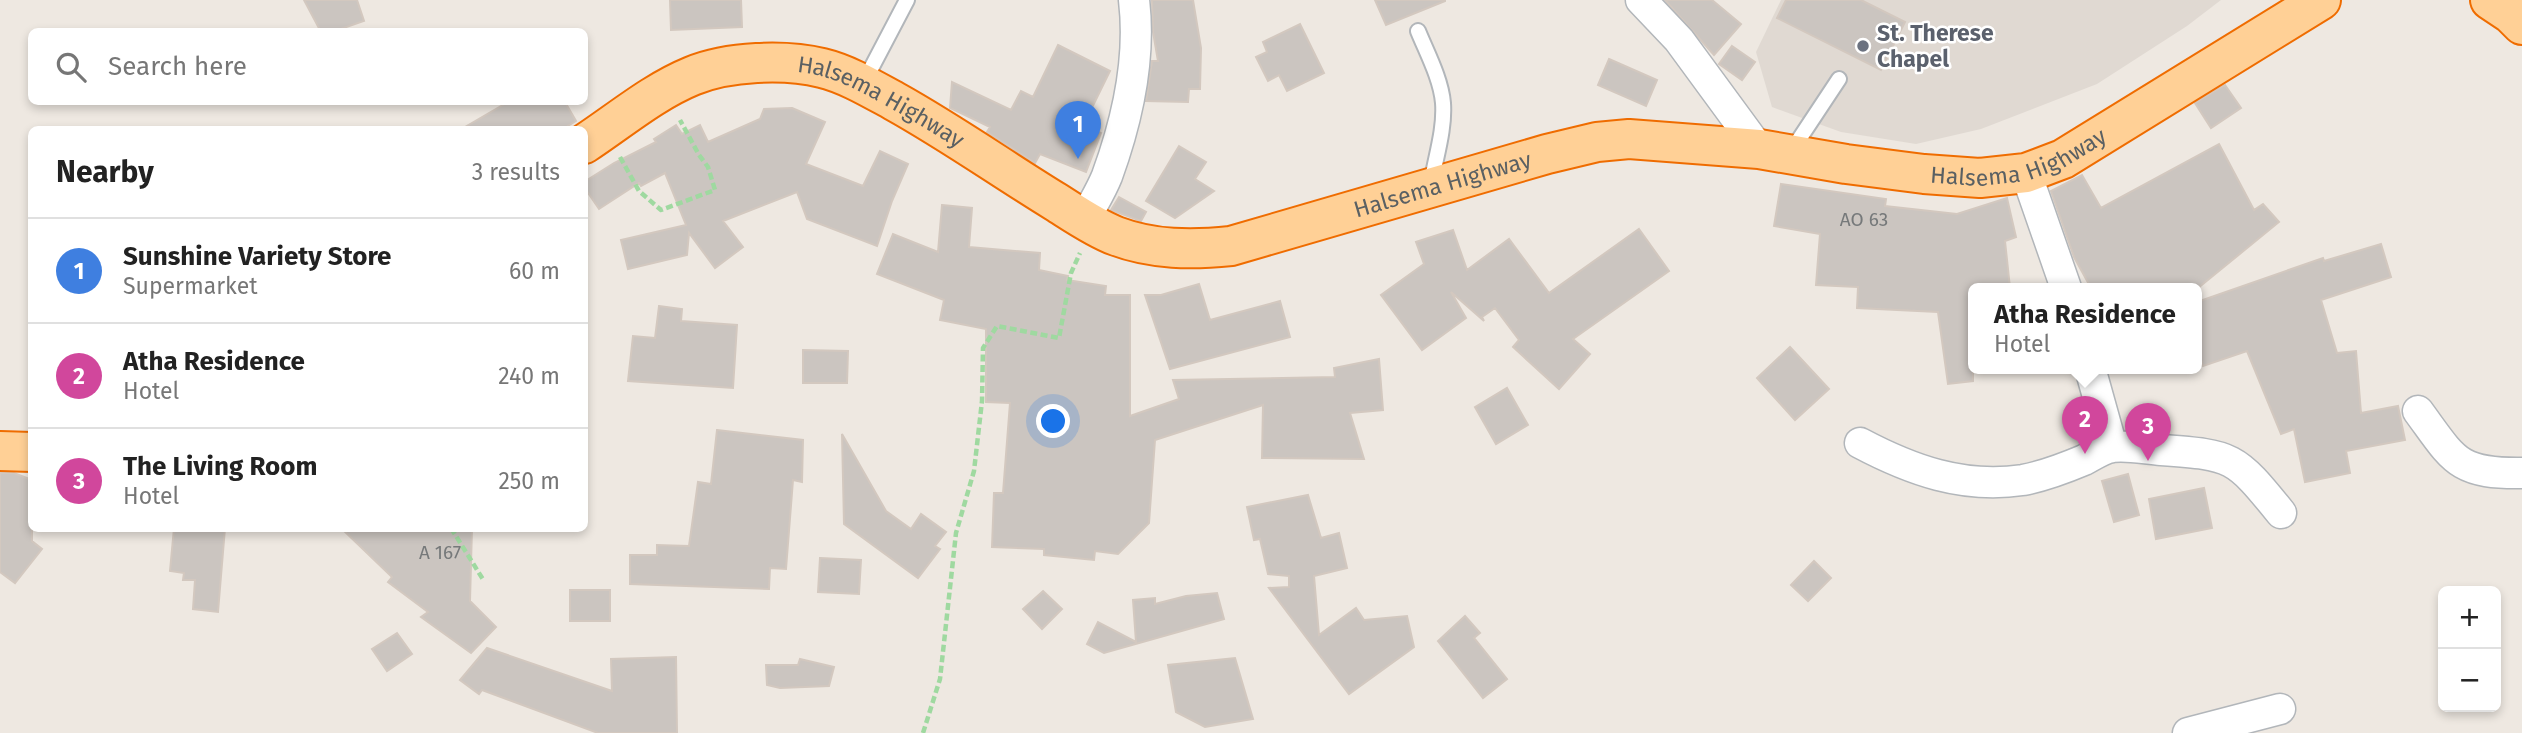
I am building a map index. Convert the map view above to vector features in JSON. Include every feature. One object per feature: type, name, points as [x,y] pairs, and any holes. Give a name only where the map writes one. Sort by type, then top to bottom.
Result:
[{"type":"highway","name":"Halsema Highway","points":[[595,137],[693,76],[739,65],[782,61],[824,68],[923,117],[1089,222],[1116,236],[1152,245],[1190,250],[1231,246],[1547,154],[1597,142],[1629,139],[1774,151],[1924,174],[1980,177],[2026,173],[2063,159],[2321,0]]},
{"type":"highway","points":[[2490,0],[2522,25]]},
{"type":"highway","points":[[0,451],[28,452]]},
{"type":"street","points":[[1089,222],[1121,131],[1135,52],[1137,20],[1134,0]]},
{"type":"street","points":[[1641,0],[1774,151]]},
{"type":"street","points":[[2026,173],[2064,283]]},
{"type":"street","points":[[2092,374],[2112,446]]},
{"type":"street","points":[[2418,411],[2450,454],[2467,467],[2490,474],[2522,473]]},
{"type":"street","points":[[1860,443],[1900,464],[1937,475],[1979,482],[2023,480],[2063,469],[2112,446],[2217,455],[2249,474],[2281,513]]},
{"type":"street","points":[[2188,733],[2280,709]]},
{"type":"lane","points":[[863,85],[907,0]]},
{"type":"lane","points":[[1418,30],[1443,102],[1443,122],[1430,190]]},
{"type":"lane","points":[[1774,151],[1839,79]]},
{"type":"path","points":[[595,137],[639,191],[661,210],[715,190],[708,167],[664,92]]},
{"type":"path","points":[[923,733],[940,679],[956,533],[974,471],[982,401],[983,348],[997,326],[1059,338],[1071,274],[1089,222]]},
{"type":"path","points":[[454,532],[484,580]]},
{"type":"shaded area","points":[[1781,0],[2221,0],[2187,26],[2097,84],[1981,129],[1916,144],[1841,132],[1772,107],[1756,52]]},
{"type":"building","points":[[304,0],[357,0],[364,21],[344,28],[319,28]]},
{"type":"building","points":[[670,0],[741,0],[742,27],[671,30]]},
{"type":"building","points":[[1152,0],[1193,0],[1201,48],[1200,89],[1189,89],[1188,102],[1146,101],[1152,61],[1158,61],[1153,32]]},
{"type":"building","points":[[1375,0],[1445,0],[1445,1],[1386,25]]},
{"type":"building","points":[[1665,0],[1712,0],[1741,24],[1714,55]]},
{"type":"building","name":"St. Therese Chapel","points":[[1786,0],[1861,0],[1905,22],[1881,70],[1777,18]]},
{"type":"building","points":[[1300,24],[1324,73],[1287,91],[1279,75],[1268,81],[1256,57],[1267,52],[1263,42]]},
{"type":"building","points":[[1058,45],[1110,71],[1083,126],[1101,133],[1086,172],[1040,154],[1035,163],[987,132],[990,127],[950,108],[952,82],[1011,110],[1021,91],[1033,97]]},
{"type":"building","points":[[1732,46],[1755,62],[1742,80],[1719,64]]},
{"type":"building","points":[[1609,59],[1657,80],[1646,106],[1598,85]]},
{"type":"building","points":[[2225,85],[2241,108],[2211,128],[2195,103]]},
{"type":"building","points":[[503,105],[567,105],[576,121],[568,126],[467,126]]},
{"type":"building","points":[[792,108],[825,122],[806,164],[863,186],[880,151],[908,164],[877,246],[807,219],[797,192],[723,221],[743,247],[715,268],[689,233],[687,255],[628,269],[621,240],[686,225],[665,173],[641,186],[639,183],[599,209],[588,193],[588,179],[656,142],[654,139],[676,125],[682,134],[700,125],[708,142],[760,119],[764,109]]},
{"type":"building","points":[[2219,144],[2254,210],[2263,204],[2279,222],[2202,285],[2088,283],[2074,257],[2051,191],[2082,175],[2101,208]]},
{"type":"building","points":[[1179,146],[1206,162],[1195,179],[1214,191],[1175,218],[1146,201]]},
{"type":"building","points":[[1781,184],[1886,199],[1885,206],[1957,214],[2007,198],[2016,237],[2005,241],[2009,283],[1968,283],[1968,374],[1973,374],[1973,381],[1948,384],[1938,312],[1857,308],[1858,287],[1816,285],[1820,234],[1774,226]]},
{"type":"building","points":[[1119,197],[1146,212],[1141,221],[1111,210]]},
{"type":"building","points":[[942,205],[972,208],[969,247],[1040,253],[1039,270],[1068,276],[1067,280],[1106,286],[1105,295],[1130,295],[1130,416],[1179,399],[1173,380],[1335,377],[1334,368],[1379,359],[1383,410],[1350,413],[1364,459],[1262,458],[1263,405],[1155,440],[1149,523],[1118,554],[1095,551],[1094,560],[1044,555],[1044,549],[992,547],[994,493],[1003,493],[1010,403],[986,402],[986,329],[940,320],[944,300],[877,274],[893,234],[938,252]]},
{"type":"building","points":[[1639,229],[1669,271],[1573,339],[1590,354],[1559,389],[1513,347],[1519,340],[1495,308],[1482,317],[1484,321],[1451,292],[1466,318],[1422,350],[1381,295],[1424,264],[1416,242],[1453,230],[1467,270],[1509,239],[1549,293]]},
{"type":"building","points":[[2381,244],[2391,277],[2321,300],[2337,353],[2356,351],[2361,413],[2398,406],[2405,440],[2346,451],[2350,473],[2305,482],[2294,429],[2281,434],[2247,351],[2203,366],[2202,300],[2323,258],[2324,261]]},
{"type":"building","points":[[1199,284],[1210,320],[1280,301],[1290,337],[1170,369],[1145,295],[1161,295]]},
{"type":"building","points":[[659,306],[682,309],[681,321],[737,325],[733,388],[628,381],[633,336],[655,338]]},
{"type":"building","points":[[1790,347],[1829,389],[1795,420],[1757,378]]},
{"type":"building","points":[[803,350],[848,351],[847,383],[803,383]]},
{"type":"building","points":[[1507,388],[1528,425],[1496,444],[1475,407]]},
{"type":"building","points":[[717,430],[803,440],[802,482],[793,480],[786,569],[770,568],[769,589],[630,584],[630,555],[657,555],[657,545],[689,546],[698,482],[711,484]]},
{"type":"building","points":[[842,434],[886,511],[911,529],[921,514],[946,532],[935,546],[940,549],[918,578],[844,524]]},
{"type":"building","points":[[0,473],[14,473],[28,478],[28,532],[32,532],[32,541],[42,549],[15,583],[0,572]]},
{"type":"building","points":[[2128,474],[2139,515],[2114,522],[2102,481]]},
{"type":"building","points":[[2204,488],[2212,528],[2156,539],[2149,499]]},
{"type":"building","points":[[1308,495],[1321,538],[1339,533],[1347,568],[1314,576],[1319,635],[1356,608],[1364,620],[1407,616],[1414,647],[1349,694],[1269,588],[1289,587],[1289,576],[1268,574],[1260,539],[1254,540],[1247,507]]},
{"type":"building","points":[[174,532],[225,532],[218,612],[193,609],[195,580],[183,580],[184,573],[170,571]]},
{"type":"building","points":[[345,532],[472,532],[470,601],[496,627],[471,653],[421,617],[428,612],[388,582],[392,577]]},
{"type":"building","points":[[820,558],[861,560],[859,594],[818,592]]},
{"type":"building","points":[[1814,561],[1831,578],[1808,601],[1791,585]]},
{"type":"building","points":[[570,590],[610,590],[610,621],[570,621]]},
{"type":"building","points":[[1043,591],[1062,609],[1042,629],[1023,609]]},
{"type":"building","points":[[1217,593],[1224,619],[1104,653],[1087,644],[1098,622],[1136,642],[1133,600],[1155,598],[1155,604],[1186,596]]},
{"type":"building","points":[[1465,616],[1480,633],[1474,638],[1507,679],[1483,698],[1438,641]]},
{"type":"building","points":[[397,633],[412,654],[387,671],[372,649]]},
{"type":"building","points":[[487,648],[612,691],[611,659],[676,657],[677,733],[598,733],[482,690],[479,694],[460,680]]},
{"type":"building","points":[[1235,658],[1253,719],[1205,727],[1176,712],[1168,665]]},
{"type":"building","points":[[800,659],[834,667],[829,686],[780,688],[767,685],[766,665],[798,665]]},
{"type":"place","name":"St. Therese Chapel","points":[[1863,46]]},
{"type":"place","name":"Sunshine Variety Store","points":[[1078,159]]},
{"type":"place","name":"Atha Residence","points":[[2085,454]]},
{"type":"place","name":"The Living Room","points":[[2148,461]]}]
